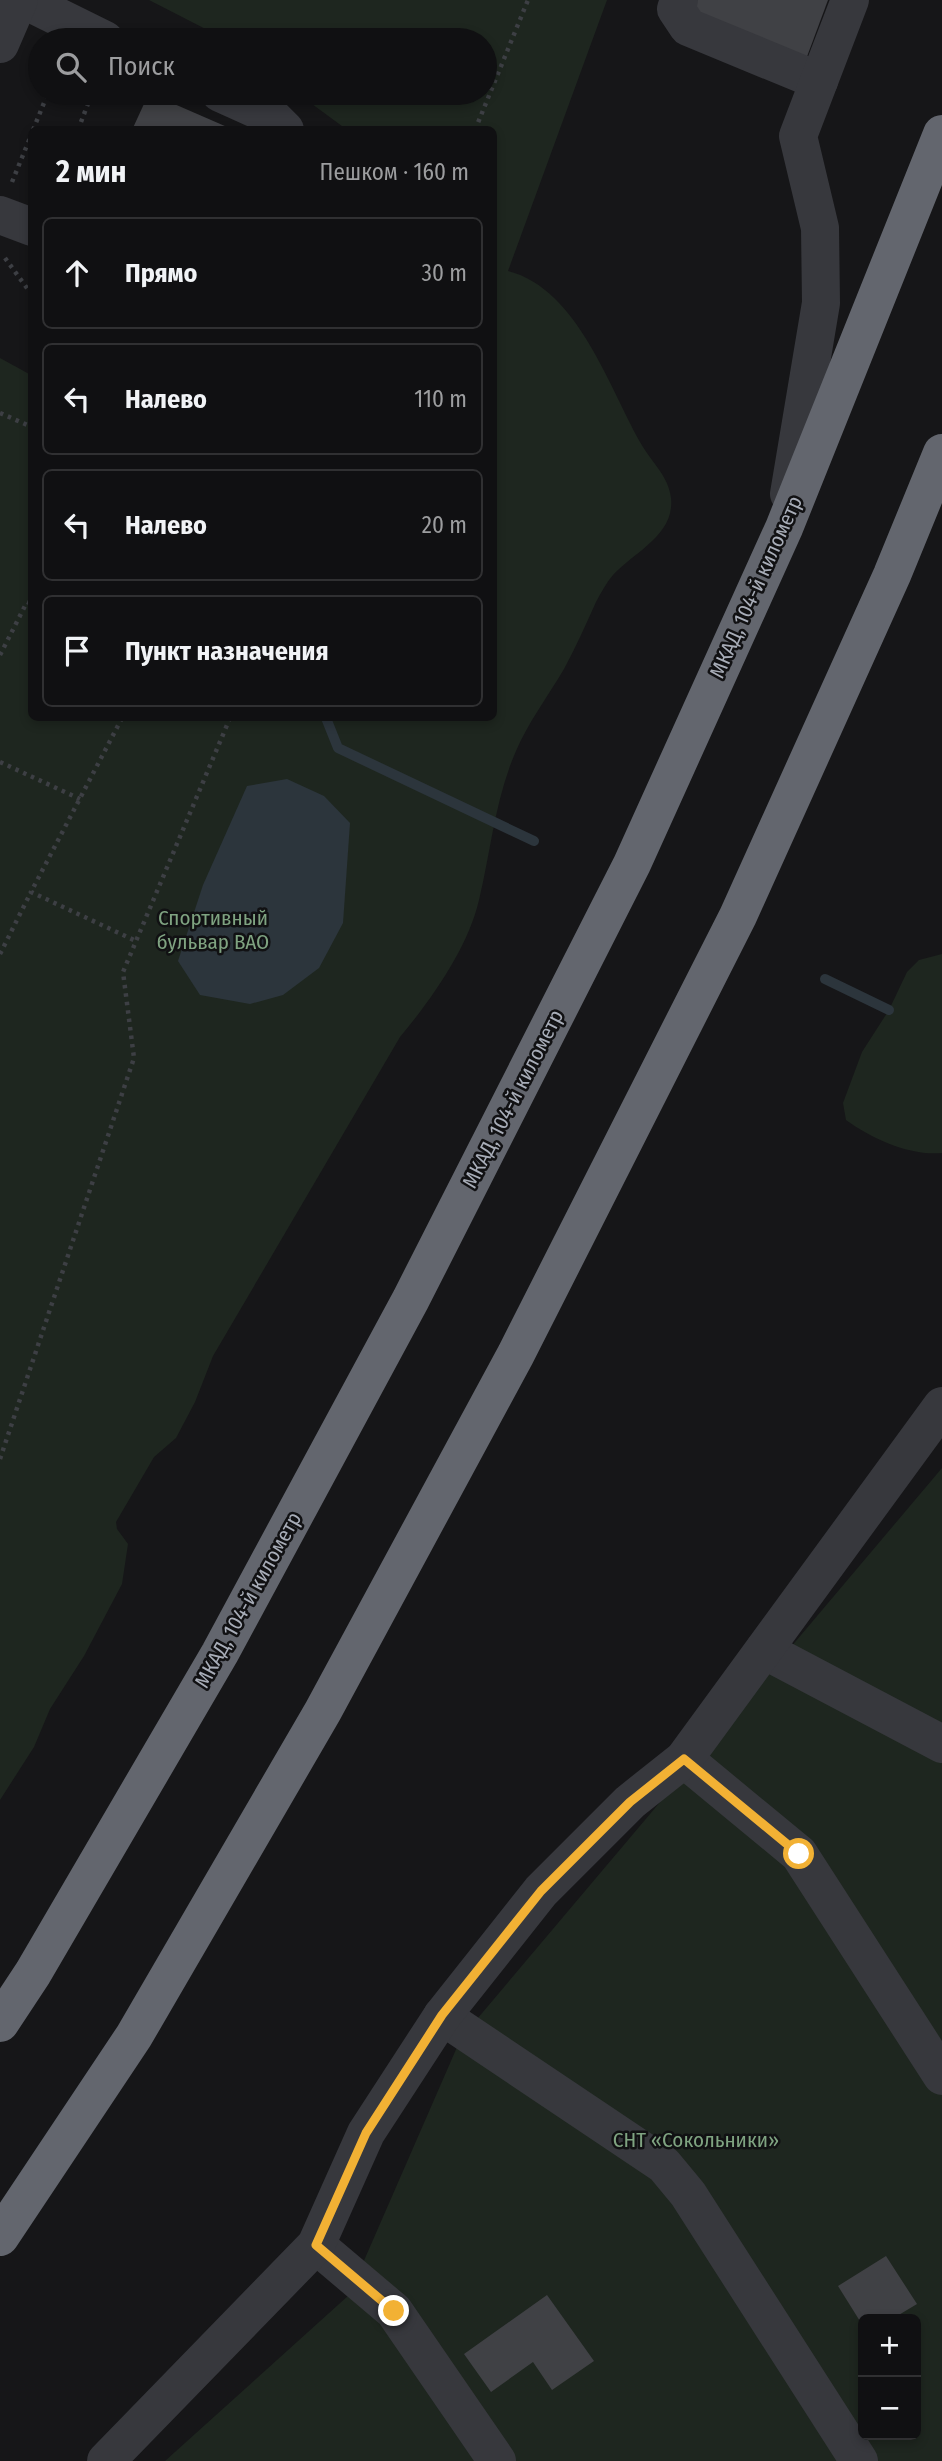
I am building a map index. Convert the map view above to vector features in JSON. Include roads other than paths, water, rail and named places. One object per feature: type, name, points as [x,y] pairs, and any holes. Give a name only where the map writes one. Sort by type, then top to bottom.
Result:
[{"type":"highway","name":"МКАД, 104-й километр","points":[[0,2023],[33,1973],[220,1653],[411,1299],[632,864],[784,528],[942,134]]},
{"type":"highway","points":[[0,2237],[148,2012],[323,1711],[516,1354],[738,916],[892,575],[942,453]]},
{"type":"street","points":[[0,44],[21,0],[80,28]]},
{"type":"street","points":[[679,0],[676,9],[688,27],[819,81]]},
{"type":"street","points":[[784,528],[821,303],[820,228],[798,136],[850,0]]},
{"type":"street","points":[[247,105],[271,116],[281,126]]},
{"type":"street","points":[[4,202],[28,224]]},
{"type":"street","points":[[106,2461],[316,2245],[366,2133],[442,2015],[541,1891],[630,1802],[684,1759],[942,1406]]},
{"type":"street","points":[[764,1650],[942,1744]]},
{"type":"street","points":[[684,1759],[799,1854],[942,2076]]},
{"type":"street","points":[[442,2015],[664,2165],[688,2194],[859,2461]]},
{"type":"street","points":[[316,2245],[394,2311],[497,2461]]},
{"type":"waterway","points":[[327,721],[338,748],[534,841]]},
{"type":"waterway","points":[[825,979],[889,1010]]},
{"type":"park label","name":"Спортивный бульвар ВАО","points":[[213,930]]},
{"type":"park label","name":"СНТ «Сокольники»","points":[[696,2140]]}]
